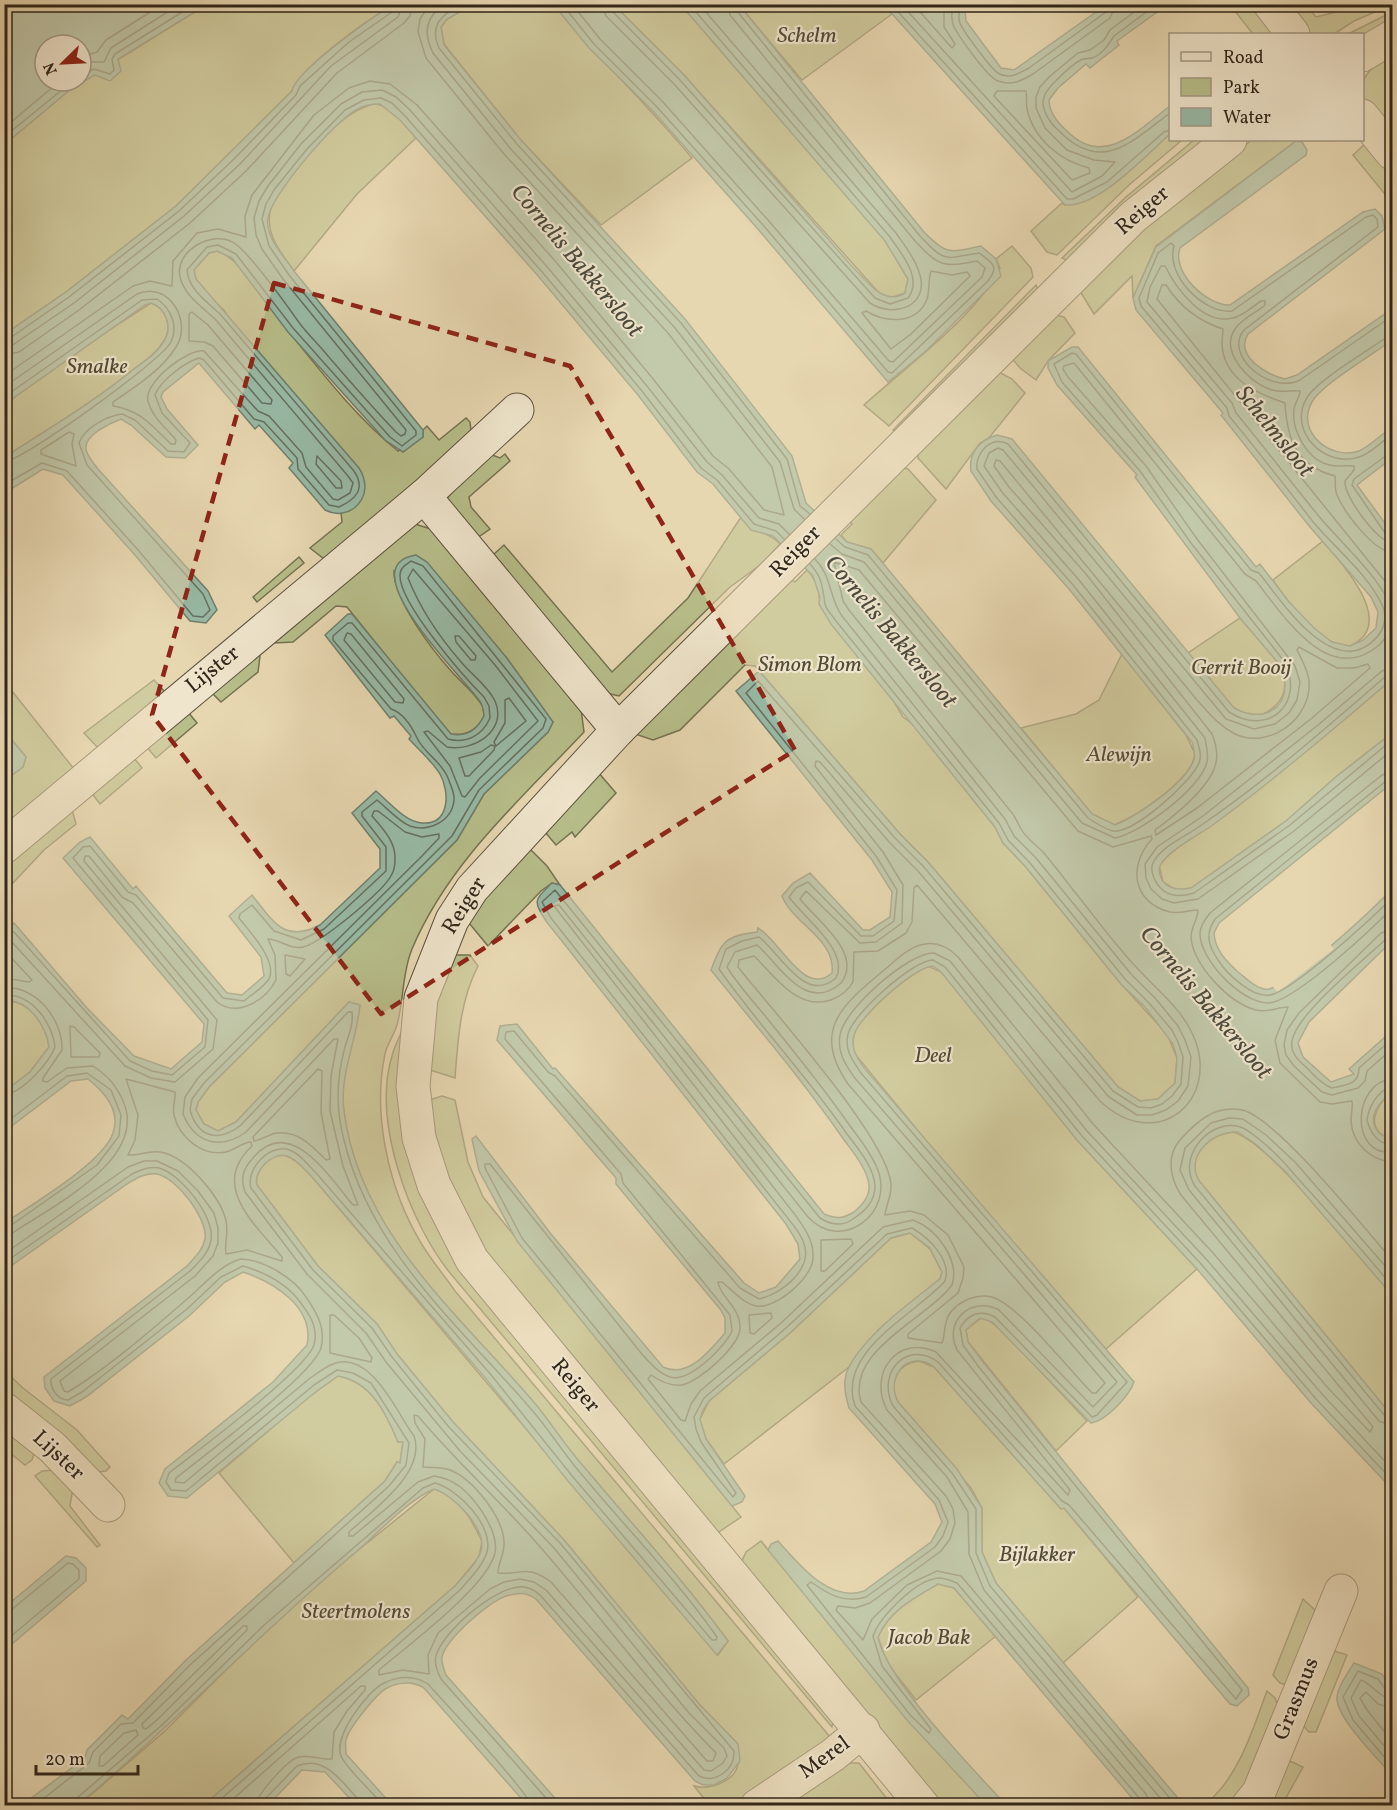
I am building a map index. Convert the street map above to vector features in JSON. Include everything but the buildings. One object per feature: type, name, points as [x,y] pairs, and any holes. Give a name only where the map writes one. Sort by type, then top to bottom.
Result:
[{"type":"street","points":[[1270,4],[1292,33]]},
{"type":"street","points":[[1364,54],[1392,38]]},
{"type":"street","points":[[1364,118],[1392,153]]},
{"type":"street","name":"Reiger","points":[[924,1806],[472,1260],[434,1185],[419,1138],[413,1086],[421,998],[452,920],[472,889],[496,860],[618,730],[1133,217],[1229,141]]},
{"type":"street","name":"Lijster","points":[[4,847],[424,496],[517,410]]},
{"type":"street","points":[[424,496],[618,730]]},
{"type":"street","name":"Lijster","points":[[4,1409],[52,1448],[108,1505]]},
{"type":"street","name":"Grasmus","points":[[1248,1806],[1259,1792],[1341,1591]]},
{"type":"street","name":"Merel","points":[[757,1806],[833,1755],[863,1730]]},
{"type":"highlighted area","points":[[274,283],[570,366],[795,750],[381,1014],[152,715]]},
{"type":"green space","points":[[206,5],[393,5],[322,56],[308,69],[292,91],[176,206],[66,292],[5,334],[5,144],[66,93],[93,93],[93,75]]},
{"type":"green space","points":[[472,5],[554,5],[692,158],[601,225],[520,139],[444,44],[441,27],[447,19]]},
{"type":"green space","points":[[614,5],[681,5],[886,241],[908,279],[905,293],[890,298],[880,294],[684,75]]},
{"type":"green space","name":"Schelm","points":[[739,5],[884,5],[892,14],[802,80]]},
{"type":"green space","points":[[1241,5],[1255,5],[1279,33],[1252,33],[1234,10]]},
{"type":"green space","points":[[1282,5],[1306,5],[1316,17],[1344,10],[1353,5],[1391,5],[1354,21],[1336,33],[1306,33]]},
{"type":"green space","points":[[1392,12],[1392,25],[1364,40],[1364,33],[1350,33]]},
{"type":"green space","points":[[1392,52],[1392,140],[1364,99],[1364,80],[1376,64]]},
{"type":"green space","points":[[372,104],[391,111],[416,138],[357,194],[294,271],[271,233],[269,216],[271,206],[302,161],[327,133],[356,111]]},
{"type":"green space","points":[[1169,135],[1169,141],[1181,141],[1129,185],[1057,255],[1047,252],[1031,231],[1062,203],[1065,205],[1141,159]]},
{"type":"green space","points":[[1193,141],[1210,141],[1069,261],[1062,258],[1126,197]]},
{"type":"green space","points":[[1251,141],[1296,141],[1156,246],[1133,298],[1132,276],[1094,314],[1078,288],[1191,186]]},
{"type":"green space","points":[[1365,144],[1372,144],[1392,169],[1392,203],[1353,155]]},
{"type":"green space","points":[[1012,246],[1031,268],[1033,277],[889,426],[864,405],[958,323],[989,286],[1000,268],[996,259]]},
{"type":"green space","points":[[217,251],[226,255],[246,274],[289,332],[340,394],[398,451],[423,437],[423,430],[427,426],[439,440],[466,418],[470,422],[472,439],[328,562],[310,548],[342,522],[341,513],[355,506],[224,310],[197,282],[193,270],[209,253]]},
{"type":"green space","points":[[1036,285],[1039,293],[900,433],[893,430]]},
{"type":"green space","name":"Smalke","points":[[151,303],[161,309],[168,324],[167,336],[158,349],[103,393],[5,457],[5,404],[81,348]]},
{"type":"green space","points":[[1052,314],[1064,317],[1075,333],[1048,361],[1036,380],[1020,368],[1010,356]]},
{"type":"green space","points":[[995,370],[1012,379],[1025,393],[989,438],[980,443],[946,489],[918,458],[918,447]]},
{"type":"green space","points":[[487,453],[500,458],[505,454],[510,461],[469,497],[471,507],[490,529],[477,538],[448,502],[448,497]]},
{"type":"green space","points":[[899,467],[908,469],[936,500],[883,563],[871,549],[847,542],[841,535],[852,524],[848,519]]},
{"type":"green space","points":[[741,517],[751,527],[770,536],[780,544],[763,563],[730,587],[619,696],[606,693],[493,555],[504,545],[612,672],[688,598]]},
{"type":"green space","points":[[415,524],[434,530],[581,709],[584,732],[511,807],[466,860],[445,888],[412,949],[406,967],[397,1025],[386,1050],[382,1077],[382,1127],[392,1176],[400,1200],[421,1243],[455,1291],[830,1737],[744,1805],[693,1805],[707,1802],[694,1786],[714,1786],[732,1776],[738,1764],[738,1744],[699,1704],[564,1540],[453,1422],[397,1354],[377,1324],[318,1266],[257,1185],[261,1169],[275,1157],[287,1156],[298,1162],[718,1655],[728,1641],[711,1618],[578,1460],[537,1406],[418,1272],[392,1236],[370,1197],[354,1156],[343,1099],[343,1085],[360,1005],[349,1002],[236,1122],[218,1131],[204,1124],[196,1110],[198,1102],[209,1087],[457,840],[484,794],[548,732],[553,722],[506,657],[394,571],[395,583],[400,596],[425,638],[483,707],[484,716],[470,731],[451,734],[440,723],[347,607],[336,606],[293,642],[274,643],[271,639]]},
{"type":"green space","points":[[1323,541],[1354,581],[1363,596],[1368,611],[1369,625],[1363,637],[1350,646],[1338,644],[1316,631],[1296,611],[1273,580]]},
{"type":"green space","points":[[299,557],[304,563],[257,602],[253,597]]},
{"type":"green space","name":"Simon Blom","points":[[807,570],[817,586],[819,604],[888,692],[903,717],[914,725],[995,827],[1003,843],[1025,866],[1121,984],[1167,1034],[1177,1058],[1175,1083],[1158,1099],[1140,1101],[1118,1087],[928,862],[900,834],[755,666],[745,665],[680,730],[653,740],[635,734],[789,578],[795,582]]},
{"type":"green space","name":"Gerrit Booij","points":[[1240,618],[1269,651],[1283,675],[1285,687],[1281,699],[1270,710],[1261,714],[1244,713],[1230,704],[1188,653]]},
{"type":"green space","points":[[255,653],[260,656],[258,672],[221,702],[212,693]]},
{"type":"green space","name":"Alewijn","points":[[1122,654],[1186,735],[1195,754],[1192,764],[1174,786],[1136,814],[1114,825],[1092,814],[1021,728],[1076,714],[1099,700]]},
{"type":"green space","points":[[1392,679],[1392,733],[1337,776],[1286,821],[1191,888],[1176,890],[1163,882],[1159,865],[1166,857],[1249,796]]},
{"type":"green space","points":[[154,680],[165,692],[100,750],[84,733]]},
{"type":"green space","points":[[4,681],[74,769],[5,831],[5,780],[23,767],[26,757],[5,732]]},
{"type":"green space","points":[[183,706],[197,723],[156,758],[146,746]]},
{"type":"green space","points":[[129,752],[142,768],[100,804],[90,791]]},
{"type":"green space","points":[[598,772],[616,793],[575,837],[572,832],[556,845],[545,832]]},
{"type":"green space","points":[[71,806],[76,824],[44,850],[13,883],[5,872],[5,863]]},
{"type":"green space","points":[[529,848],[547,866],[560,885],[552,883],[541,891],[488,946],[469,923],[493,887]]},
{"type":"green space","points":[[451,955],[470,955],[478,966],[464,1007],[455,1078],[430,1070],[435,1007]]},
{"type":"green space","name":"Deel","points":[[928,966],[941,972],[956,988],[1077,1140],[1197,1269],[1106,1349],[946,1165],[855,1054],[853,1047],[857,1027],[869,1011],[889,993]]},
{"type":"green space","points":[[5,1001],[22,1004],[35,1015],[45,1031],[49,1047],[30,1072],[5,1091]]},
{"type":"green space","points":[[402,1030],[407,1144],[833,1721],[832,1727],[450,1273],[435,1252],[408,1199],[391,1140],[387,1110],[387,1082],[393,1053]]},
{"type":"green space","points":[[1392,1091],[1392,1137],[1389,1139],[1376,1128],[1375,1116]]},
{"type":"green space","points":[[442,1096],[455,1100],[468,1162],[483,1197],[741,1517],[716,1534],[502,1274],[472,1231],[439,1156],[429,1100]]},
{"type":"green space","points":[[1231,1132],[1246,1138],[1290,1177],[1392,1295],[1392,1416],[1196,1177],[1195,1161],[1203,1147],[1216,1137]]},
{"type":"green space","points":[[910,1233],[930,1249],[942,1272],[940,1279],[879,1329],[849,1367],[724,1464],[706,1439],[701,1427],[700,1419],[709,1401],[790,1333],[891,1238]]},
{"type":"green space","points":[[981,1318],[985,1318],[1001,1329],[1087,1421],[1056,1451],[968,1342],[966,1330]]},
{"type":"green space","name":"Bijlakker","points":[[919,1361],[934,1367],[1061,1509],[1063,1507],[1138,1597],[1063,1663],[996,1583],[982,1552],[982,1508],[971,1488],[898,1402],[894,1388],[896,1375],[905,1366]]},
{"type":"green space","points":[[4,1370],[23,1388],[77,1430],[110,1467],[106,1471],[90,1473],[5,1398]]},
{"type":"green space","name":"Steertmolens","points":[[338,1376],[360,1385],[376,1400],[398,1442],[403,1442],[400,1463],[397,1462],[385,1481],[294,1563],[219,1473],[302,1402]]},
{"type":"green space","points":[[4,1422],[36,1447],[32,1460],[25,1465],[5,1449]]},
{"type":"green space","points":[[57,1470],[73,1487],[70,1506],[100,1545],[97,1547],[35,1476],[42,1471]]},
{"type":"green space","name":"Steertmolens","points":[[434,1489],[443,1492],[463,1509],[482,1541],[479,1557],[456,1585],[204,1805],[78,1806],[166,1730],[266,1630],[346,1560]]},
{"type":"green space","points":[[761,1541],[839,1636],[986,1805],[943,1805],[741,1563],[746,1552]]},
{"type":"green space","name":"Jacob Bak","points":[[938,1584],[954,1588],[996,1636],[916,1700],[887,1663],[878,1637],[896,1612]]},
{"type":"green space","points":[[1303,1599],[1317,1612],[1290,1686],[1280,1683],[1273,1675]]},
{"type":"green space","points":[[1334,1651],[1347,1655],[1316,1732],[1309,1732],[1299,1721]]},
{"type":"green space","points":[[1267,1691],[1275,1698],[1281,1714],[1235,1805],[1211,1805],[1209,1801],[1229,1778],[1244,1750]]},
{"type":"green space","points":[[1290,1761],[1303,1767],[1282,1805],[1260,1806],[1282,1763]]},
{"type":"green space","points":[[841,1763],[859,1763],[892,1805],[776,1806]]},
{"type":"water","points":[[5,4],[206,4],[118,59],[121,71],[110,81],[93,76],[93,33],[33,33],[33,93],[66,93],[5,144]]},
{"type":"water","points":[[393,5],[472,5],[447,19],[441,27],[444,45],[520,139],[685,319],[792,456],[806,503],[847,542],[871,549],[1092,814],[1115,825],[1147,807],[1181,779],[1194,760],[1192,742],[1069,589],[991,501],[971,471],[974,453],[986,440],[997,435],[1012,439],[1234,708],[1247,713],[1269,712],[1277,707],[1285,689],[1284,677],[1279,664],[1240,618],[1135,477],[1137,475],[1057,385],[1048,368],[1048,361],[1072,347],[1078,347],[1256,567],[1260,564],[1289,602],[1314,628],[1332,642],[1350,646],[1363,640],[1376,628],[1378,612],[1371,597],[1310,527],[1221,415],[1223,413],[1136,310],[1133,298],[1156,247],[1296,141],[1302,142],[1307,150],[1306,155],[1180,248],[1181,267],[1193,286],[1202,294],[1221,304],[1230,305],[1363,212],[1375,209],[1382,216],[1385,229],[1248,334],[1245,350],[1255,364],[1270,374],[1285,379],[1297,375],[1392,309],[1392,340],[1326,387],[1312,402],[1308,413],[1308,423],[1318,441],[1327,448],[1348,453],[1359,451],[1392,427],[1392,458],[1357,485],[1392,533],[1392,679],[1257,792],[1172,852],[1161,864],[1159,870],[1163,881],[1170,887],[1191,888],[1286,821],[1337,776],[1392,733],[1392,783],[1219,923],[1214,933],[1219,950],[1229,964],[1252,984],[1269,989],[1296,974],[1351,928],[1392,889],[1392,941],[1309,1022],[1298,1043],[1303,1057],[1331,1082],[1354,1074],[1349,1069],[1392,1031],[1392,1091],[1379,1105],[1373,1121],[1379,1133],[1392,1137],[1392,1295],[1285,1171],[1257,1145],[1238,1132],[1219,1135],[1211,1140],[1203,1147],[1195,1163],[1200,1182],[1392,1416],[1392,1489],[1311,1403],[1197,1269],[1077,1140],[941,972],[933,966],[925,968],[901,983],[866,1017],[858,1027],[853,1040],[855,1054],[865,1069],[1134,1382],[1116,1407],[1103,1418],[1091,1423],[992,1322],[980,1318],[966,1330],[968,1342],[983,1362],[1248,1688],[1249,1695],[1237,1706],[1230,1704],[1064,1508],[1061,1509],[934,1367],[924,1362],[908,1363],[901,1368],[894,1383],[898,1402],[957,1469],[982,1508],[982,1552],[996,1583],[1177,1797],[1174,1805],[1138,1805],[954,1588],[938,1584],[896,1612],[878,1637],[884,1655],[914,1700],[1006,1805],[986,1805],[907,1720],[768,1550],[771,1544],[778,1541],[805,1570],[827,1587],[851,1593],[864,1591],[931,1542],[942,1522],[935,1504],[849,1408],[845,1387],[845,1377],[849,1367],[866,1343],[890,1319],[940,1279],[942,1272],[930,1248],[910,1233],[891,1238],[790,1333],[709,1401],[700,1419],[706,1439],[745,1496],[742,1502],[732,1506],[517,1241],[479,1171],[472,1139],[476,1136],[551,1234],[663,1367],[672,1370],[689,1366],[705,1355],[725,1333],[725,1318],[720,1309],[616,1184],[616,1178],[497,1040],[500,1026],[517,1024],[553,1069],[555,1068],[744,1283],[759,1293],[776,1287],[800,1259],[798,1244],[786,1224],[546,921],[537,900],[552,883],[560,885],[824,1214],[836,1217],[846,1216],[863,1204],[867,1197],[868,1179],[854,1154],[795,1073],[711,970],[718,952],[726,942],[731,938],[757,932],[758,928],[802,973],[812,978],[822,979],[832,973],[831,961],[821,941],[787,906],[782,896],[793,883],[810,873],[863,930],[870,930],[890,917],[892,892],[872,860],[736,691],[759,671],[900,834],[928,862],[1118,1087],[1140,1101],[1158,1099],[1175,1083],[1177,1058],[1173,1044],[1145,1007],[1121,984],[1025,866],[1003,843],[995,827],[831,624],[819,604],[820,597],[813,576],[773,536],[751,530],[713,484],[697,472],[638,395],[539,277],[400,120],[380,104],[363,107],[348,116],[306,159],[272,207],[268,218],[269,233],[294,271],[423,430],[423,437],[403,452],[386,441],[288,332],[232,258],[217,251],[209,253],[194,270],[196,279],[359,468],[364,478],[365,488],[358,504],[343,513],[325,510],[289,468],[293,463],[259,425],[255,429],[199,363],[163,392],[161,397],[167,409],[198,445],[185,458],[166,457],[131,425],[121,419],[99,430],[88,440],[86,448],[89,458],[98,469],[208,591],[217,610],[206,623],[190,621],[135,555],[63,475],[43,469],[5,493],[5,457],[87,404],[146,360],[164,341],[168,324],[161,309],[151,303],[145,305],[5,404],[5,334],[66,292],[176,206],[292,91],[306,71],[353,32]]},
{"type":"water","points":[[554,5],[614,5],[684,75],[868,284],[889,296],[905,293],[908,279],[885,241],[681,5],[739,5],[924,232],[938,245],[949,250],[981,246],[996,259],[1001,276],[927,350],[888,382],[757,228],[652,110],[589,48]]},
{"type":"water","points":[[884,5],[969,5],[965,11],[966,21],[1001,68],[1014,70],[1106,5],[1167,5],[1117,41],[1119,45],[1090,68],[1086,64],[1058,88],[1049,100],[1052,113],[1060,125],[1081,142],[1094,146],[1108,146],[1121,141],[1134,134],[1169,107],[1169,135],[1106,189],[1078,204],[1065,205]]},
{"type":"water","points":[[416,555],[427,562],[506,657],[553,722],[548,732],[484,794],[457,840],[209,1087],[198,1102],[196,1110],[204,1124],[218,1131],[236,1122],[349,1002],[360,1005],[346,1071],[343,1098],[354,1155],[370,1196],[392,1235],[418,1271],[537,1406],[578,1460],[711,1618],[728,1641],[717,1655],[568,1481],[487,1380],[298,1162],[287,1156],[275,1157],[261,1169],[257,1185],[318,1266],[377,1324],[397,1354],[453,1422],[564,1540],[699,1704],[738,1744],[740,1761],[727,1778],[714,1785],[703,1785],[695,1781],[536,1599],[526,1594],[517,1594],[502,1598],[470,1621],[445,1649],[442,1663],[446,1675],[561,1805],[527,1805],[424,1688],[406,1683],[396,1684],[382,1691],[357,1720],[346,1742],[346,1754],[392,1805],[356,1805],[325,1772],[302,1770],[268,1805],[204,1805],[456,1585],[473,1565],[481,1551],[482,1542],[474,1523],[451,1498],[434,1489],[414,1501],[320,1583],[78,1805],[22,1805],[85,1758],[87,1750],[122,1715],[128,1719],[186,1660],[385,1481],[397,1462],[400,1463],[403,1442],[398,1442],[383,1410],[369,1392],[350,1379],[338,1376],[187,1498],[168,1496],[159,1483],[165,1469],[273,1382],[307,1345],[308,1331],[305,1319],[298,1308],[279,1289],[243,1272],[225,1282],[189,1316],[86,1397],[70,1406],[54,1401],[45,1388],[44,1377],[187,1266],[202,1247],[205,1231],[190,1200],[182,1191],[165,1177],[149,1174],[127,1184],[5,1270],[5,1223],[82,1170],[96,1157],[107,1145],[113,1133],[115,1117],[105,1096],[88,1079],[71,1081],[5,1131],[5,1091],[30,1072],[49,1047],[40,1022],[34,1015],[21,1004],[5,1001],[5,928],[14,923],[87,1008],[134,1056],[171,1069],[202,1042],[204,1024],[63,858],[80,842],[90,837],[133,889],[136,886],[227,993],[242,995],[264,976],[261,957],[229,916],[252,895],[273,921],[288,931],[308,930],[320,925],[380,868],[380,849],[352,813],[376,791],[403,815],[416,822],[431,822],[438,819],[445,806],[445,790],[437,769],[409,739],[411,736],[394,716],[390,718],[325,635],[348,614],[352,614],[451,734],[470,731],[484,716],[481,703],[418,626],[403,601],[395,580],[398,564]]},
{"type":"water","points":[[5,732],[26,757],[23,767],[5,780]]},
{"type":"water","points":[[66,1556],[76,1558],[86,1568],[86,1581],[5,1650],[5,1607]]},
{"type":"water","points":[[1354,1663],[1382,1674],[1392,1688],[1392,1775],[1358,1737],[1342,1715],[1338,1705],[1337,1696],[1340,1687]]},
{"type":"pier","points":[[1329,943],[1334,949],[1278,992],[1273,987]]},
{"type":"water label","name":"Cornelis Bakkersloot","points":[[576,261]]},
{"type":"water label","name":"Schelmsloot","points":[[1274,432]]},
{"type":"water label","name":"Cornelis Bakkersloot","points":[[890,632]]},
{"type":"water label","name":"Cornelis Bakkersloot","points":[[1205,1003]]}]
